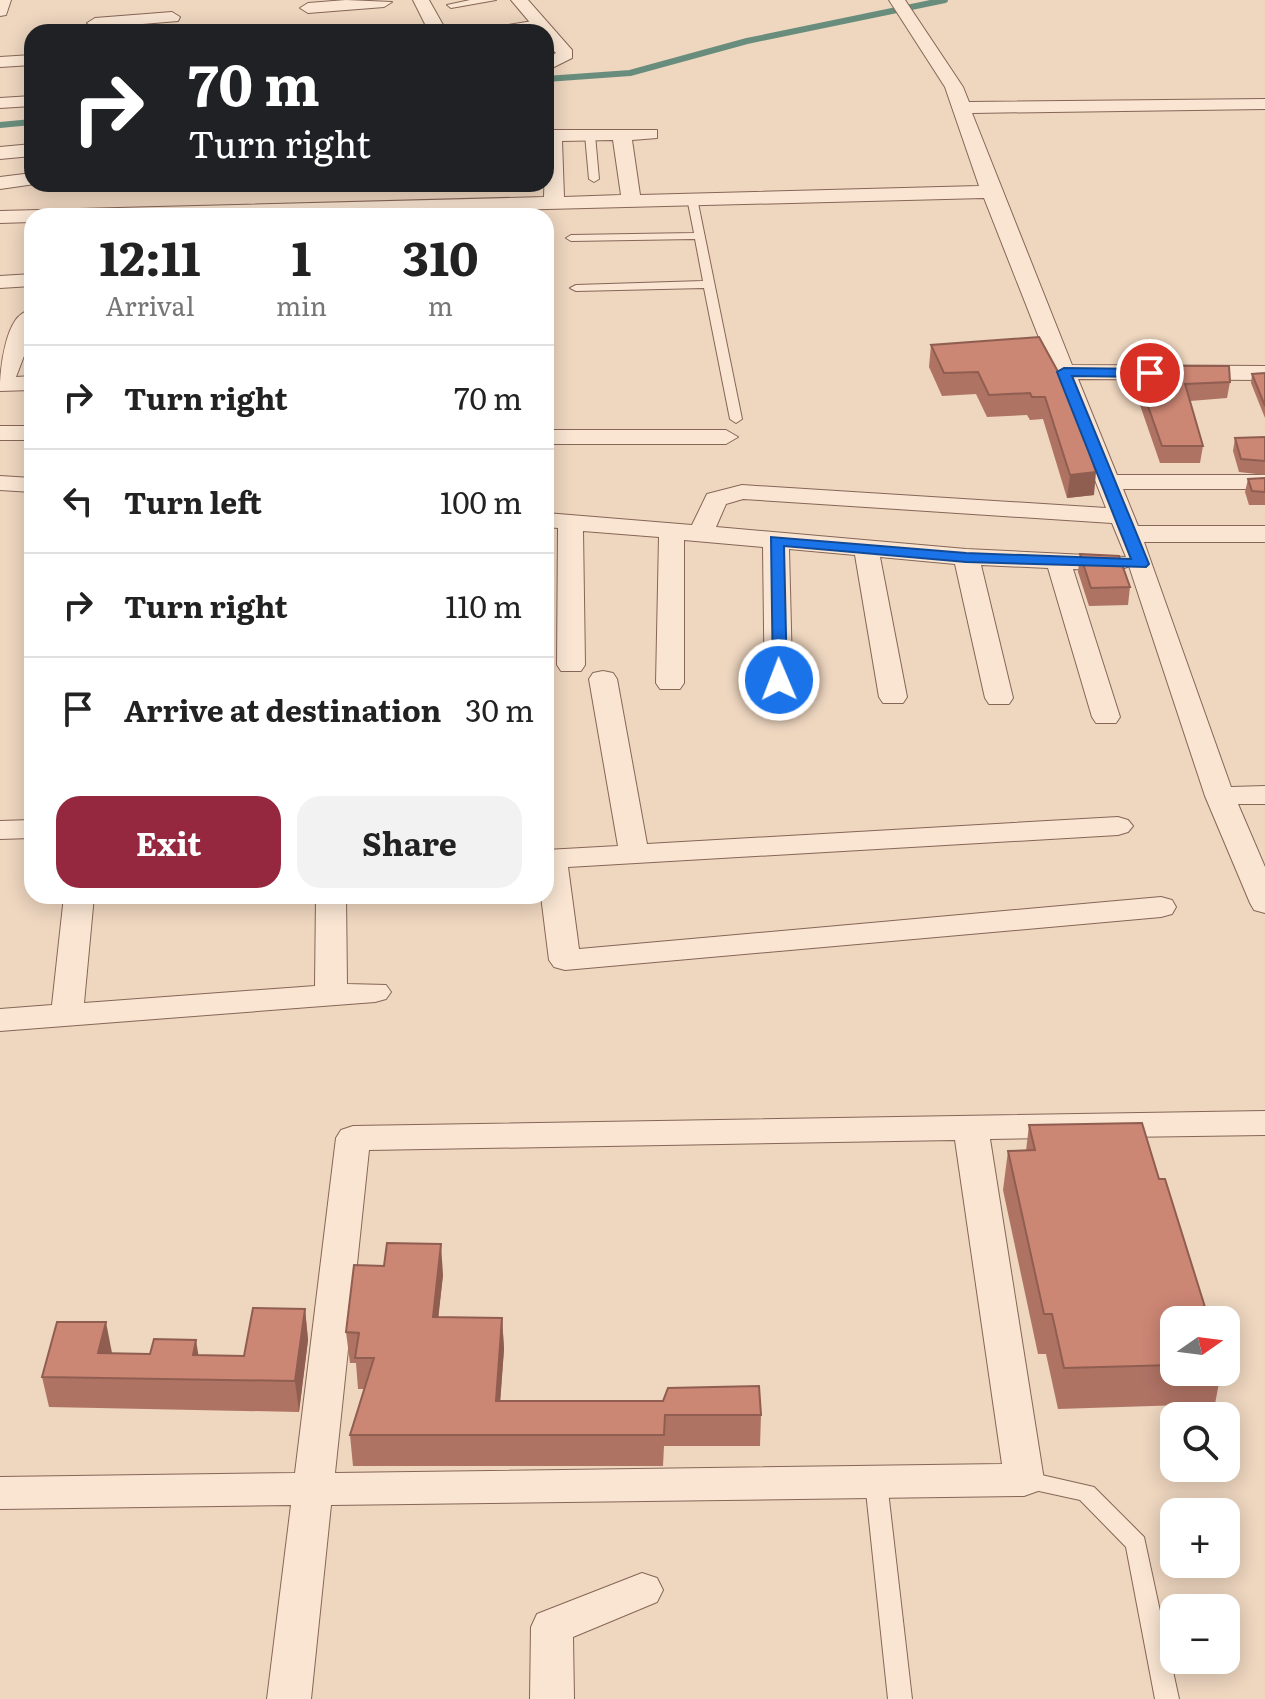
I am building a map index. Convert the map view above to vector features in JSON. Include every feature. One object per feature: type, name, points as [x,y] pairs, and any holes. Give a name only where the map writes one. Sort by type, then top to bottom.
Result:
[{"type":"street","points":[[0,11],[3,0]]},
{"type":"street","points":[[96,0],[96,24]]},
{"type":"street","points":[[421,0],[434,24]]},
{"type":"street","points":[[519,0],[539,23]]},
{"type":"street","points":[[897,0],[954,87],[991,192],[1141,564],[1220,796],[1265,903]]},
{"type":"street","points":[[309,10],[384,2]]},
{"type":"street","points":[[117,24],[173,16]]},
{"type":"street","points":[[554,40],[566,54],[554,61]]},
{"type":"street","points":[[0,62],[24,60]]},
{"type":"street","points":[[0,103],[24,102]]},
{"type":"street","points":[[961,108],[1265,104]]},
{"type":"street","points":[[554,126],[587,125],[646,125],[622,134],[587,125]]},
{"type":"street","points":[[622,134],[631,200]]},
{"type":"street","points":[[0,153],[24,151]]},
{"type":"street","points":[[0,183],[24,180]]},
{"type":"street","points":[[554,192],[554,201]]},
{"type":"street","points":[[327,208],[991,192]]},
{"type":"street","points":[[193,195],[280,193]]},
{"type":"street","points":[[0,217],[24,216]]},
{"type":"street","points":[[0,282],[24,280]]},
{"type":"street","points":[[24,327],[1,384],[24,383]]},
{"type":"street","points":[[1064,372],[1265,373]]},
{"type":"street","points":[[554,437],[731,428]]},
{"type":"street","points":[[0,433],[24,433]]},
{"type":"street","points":[[1108,482],[1265,482]]},
{"type":"street","points":[[0,483],[24,484]]},
{"type":"street","points":[[700,535],[716,499],[742,492],[1265,534]]},
{"type":"street","points":[[571,665],[558,521],[966,557],[1141,564]]},
{"type":"street","points":[[670,683],[672,533]]},
{"type":"street","points":[[776,541],[779,707]]},
{"type":"street","points":[[866,548],[893,697]]},
{"type":"street","points":[[966,557],[999,698]]},
{"type":"street","points":[[1058,560],[1106,717]]},
{"type":"street","points":[[603,679],[634,854]]},
{"type":"street","points":[[1220,796],[1265,795]]},
{"type":"street","points":[[554,859],[1118,826]]},
{"type":"street","points":[[0,830],[24,829]]},
{"type":"street","points":[[554,891],[565,960],[1161,907]]},
{"type":"street","points":[[67,1015],[78,904]]},
{"type":"street","points":[[331,904],[331,995]]},
{"type":"street","points":[[0,1020],[375,992]]},
{"type":"street","points":[[289,1699],[353,1138],[1265,1123]]},
{"type":"street","points":[[0,1493],[1024,1480],[971,1129]]},
{"type":"street","points":[[552,1699],[552,1627],[642,1590]]},
{"type":"lane","points":[[451,5],[492,0]]},
{"type":"lane","points":[[531,24],[539,23]]},
{"type":"lane","points":[[587,125],[594,179]]},
{"type":"lane","points":[[692,198],[731,428]]},
{"type":"lane","points":[[571,238],[699,236]]},
{"type":"lane","points":[[576,288],[709,284]]},
{"type":"lane","points":[[1024,1480],[1086,1493],[1136,1543],[1167,1699]]},
{"type":"lane","points":[[876,1482],[900,1699]]},
{"type":"building","points":[[1039,337],[1068,390],[1096,472],[1070,475],[1045,397],[1032,397],[1030,393],[989,395],[978,372],[944,373],[931,345]]},
{"type":"building","points":[[1134,366],[1229,366],[1230,382],[1185,384],[1203,446],[1162,446]]},
{"type":"building","points":[[1265,373],[1265,406],[1252,374]]},
{"type":"building","points":[[1265,437],[1265,461],[1241,459],[1235,438]]},
{"type":"building","points":[[1265,478],[1265,492],[1252,491],[1248,479]]},
{"type":"building","points":[[1080,554],[1119,556],[1130,587],[1091,588]]},
{"type":"building","points":[[1142,1123],[1159,1179],[1165,1179],[1205,1306],[1160,1306],[1160,1365],[1064,1368],[1052,1314],[1044,1314],[1008,1151],[1035,1150],[1029,1125]]},
{"type":"building","points":[[387,1243],[441,1244],[433,1317],[502,1318],[496,1401],[663,1401],[668,1388],[759,1386],[761,1415],[665,1415],[664,1435],[350,1435],[374,1358],[355,1358],[359,1333],[346,1332],[354,1265],[384,1266]]},
{"type":"building","points":[[253,1308],[305,1309],[295,1381],[42,1377],[57,1322],[106,1322],[98,1353],[150,1354],[154,1339],[196,1340],[193,1355],[244,1356]]},
{"type":"waterway","points":[[554,78],[630,73],[747,41],[945,0]]},
{"type":"waterway","points":[[0,125],[24,123]]},
{"type":"route","points":[[779,680],[776,541],[966,557],[1141,564],[1064,372],[1150,373]]}]
